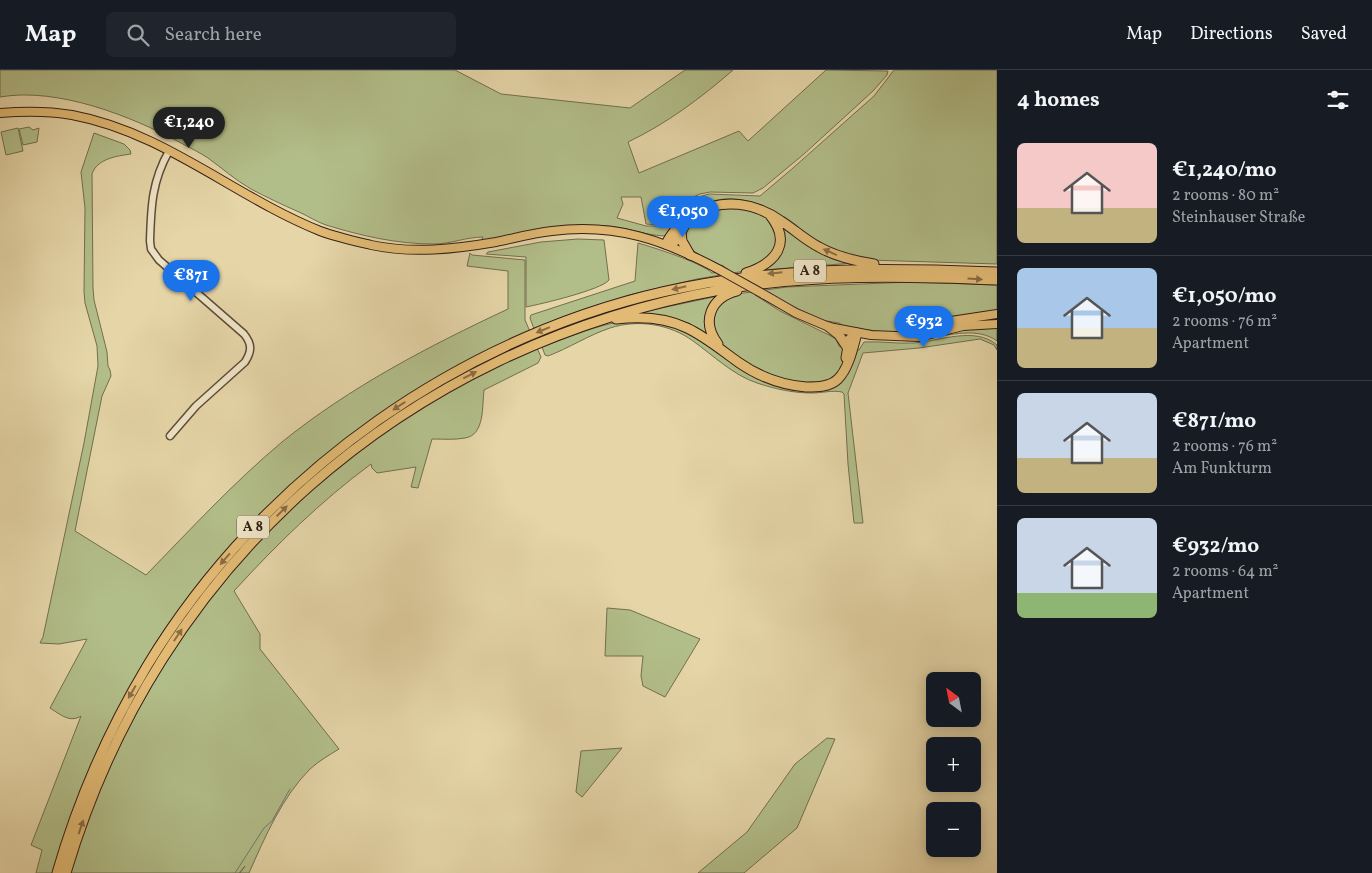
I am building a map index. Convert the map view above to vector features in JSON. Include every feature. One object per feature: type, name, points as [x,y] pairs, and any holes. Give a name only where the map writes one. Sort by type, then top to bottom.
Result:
[{"type":"highway","points":[[666,244],[676,228],[707,207],[724,204],[751,206],[779,219],[814,245],[829,252],[854,261],[894,268]]},
{"type":"highway","points":[[727,280],[762,267],[776,254],[780,235],[776,224],[768,214]]},
{"type":"highway","points":[[666,244],[671,244],[676,240],[684,224],[693,216]]},
{"type":"highway","points":[[681,231],[682,241],[690,254]]},
{"type":"highway","name":"A 8","points":[[56,873],[73,820],[94,768],[116,722],[148,665],[178,619],[214,571],[254,526],[340,448],[400,405],[456,372],[509,345],[588,313],[685,287],[779,273],[843,269],[894,268],[997,272]]},
{"type":"highway","name":"A 8","points":[[66,873],[83,819],[104,768],[136,702],[187,622],[223,575],[261,532],[348,454],[404,413],[502,358],[596,320],[651,304],[767,284],[820,279],[892,277],[997,280]]},
{"type":"highway","points":[[723,350],[715,340],[710,328],[709,319],[713,307],[726,295],[767,284]]},
{"type":"highway","points":[[596,320],[638,317],[670,321],[697,333],[738,362],[761,375],[785,383],[819,387],[830,384],[840,378],[857,333]]},
{"type":"highway","points":[[829,327],[841,337],[847,347]]},
{"type":"highway","points":[[846,366],[847,347],[850,338],[857,333]]},
{"type":"main road","points":[[0,113],[42,112],[73,115],[125,131],[169,151],[310,227],[332,235],[372,245],[404,249],[439,249],[475,246],[553,231],[610,230],[634,234],[690,254],[796,313],[829,327],[857,333],[919,337],[957,328],[997,324]]},
{"type":"main road","points":[[899,336],[920,332],[951,321],[997,314]]},
{"type":"street","points":[[169,151],[153,190],[151,249],[159,260],[244,334],[251,345],[249,356],[245,362],[196,406],[170,436]]},
{"type":"green space","points":[[0,70],[455,70],[501,94],[630,108],[685,70],[733,70],[683,110],[628,142],[639,173],[739,131],[748,141],[826,70],[888,71],[887,75],[873,91],[804,154],[763,188],[753,193],[710,192],[700,194],[683,204],[661,225],[646,224],[641,197],[621,197],[623,204],[617,218],[646,226],[662,226],[695,198],[709,194],[760,196],[874,96],[894,70],[997,70],[997,264],[869,260],[828,249],[761,205],[732,199],[718,200],[704,205],[664,236],[591,225],[546,229],[485,241],[482,239],[483,237],[477,237],[434,244],[380,239],[326,225],[302,214],[251,189],[194,150],[140,123],[117,114],[94,106],[46,96],[22,95],[0,97]]},
{"type":"green space","points":[[29,127],[33,130],[39,128],[37,142],[23,145],[19,129]]},
{"type":"green space","points":[[18,128],[23,151],[6,155],[1,132]]},
{"type":"green space","points":[[94,133],[124,144],[131,154],[113,157],[103,162],[94,169],[92,174],[94,300],[111,376],[102,396],[75,531],[146,575],[246,474],[308,422],[391,369],[508,309],[508,271],[467,266],[470,253],[472,255],[525,260],[525,320],[541,357],[538,363],[484,390],[481,419],[479,426],[471,436],[457,439],[432,439],[418,488],[411,487],[416,467],[377,473],[371,464],[334,493],[300,524],[234,591],[260,634],[260,649],[339,749],[310,769],[291,792],[275,818],[249,873],[240,873],[245,866],[239,873],[36,873],[42,850],[31,845],[81,716],[73,719],[69,718],[50,708],[87,639],[59,644],[40,643],[43,637],[84,443],[98,366],[97,346],[85,303],[84,292],[85,208],[81,172]]},
{"type":"green space","points":[[728,206],[759,213],[772,222],[778,238],[772,257],[745,271],[697,279],[629,295],[534,329],[530,318],[531,315],[635,281],[638,243],[688,260],[712,273],[729,270],[722,265],[719,267],[689,248],[684,235],[691,222],[696,218],[707,212]]},
{"type":"green space","points":[[778,224],[853,263],[764,270],[774,260]]},
{"type":"green space","points":[[578,239],[604,240],[609,280],[604,284],[583,292],[526,307],[526,257],[486,254],[488,252],[541,242]]},
{"type":"green space","points":[[911,282],[997,285],[997,310],[942,320],[923,328],[904,332],[885,332],[845,327],[839,323],[821,320],[770,295],[772,294],[770,293],[755,295],[780,311],[836,339],[839,346],[844,349],[841,369],[828,380],[809,383],[786,380],[761,371],[739,359],[722,344],[712,328],[716,306],[737,294],[787,287]]},
{"type":"green space","points":[[718,296],[713,303],[711,337],[638,313]]},
{"type":"green space","points":[[644,319],[684,328],[748,372],[827,389],[855,349],[859,350],[864,342],[914,343],[968,335],[988,339],[997,345],[997,350],[994,345],[980,339],[919,348],[863,353],[848,393],[863,523],[854,523],[844,394],[842,392],[798,392],[777,389],[748,380],[684,335],[653,325],[632,324],[610,328],[548,356],[545,355],[542,347],[605,325]]},
{"type":"green space","points":[[997,327],[997,341],[981,334],[973,333],[929,338],[961,330]]},
{"type":"green space","points":[[607,608],[630,610],[700,639],[665,697],[643,686],[641,676],[643,656],[605,656]]},
{"type":"green space","points":[[827,738],[835,739],[797,828],[744,873],[698,873],[747,832],[795,764]]},
{"type":"green space","points":[[622,748],[582,797],[576,792],[581,751]]},
{"type":"waterway","points":[[235,873],[264,828],[272,821],[290,789]]}]
